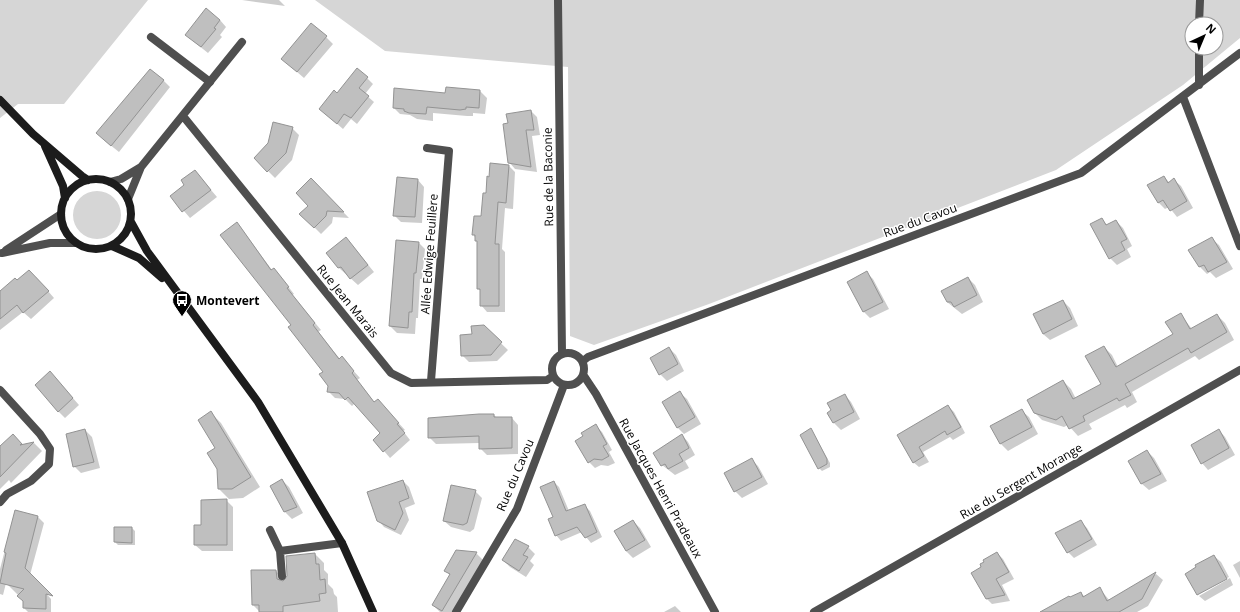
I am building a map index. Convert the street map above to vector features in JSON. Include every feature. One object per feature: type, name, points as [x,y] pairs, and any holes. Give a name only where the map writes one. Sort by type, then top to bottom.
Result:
[{"type":"main road","points":[[0,100],[44,143],[88,180]]},
{"type":"main road","points":[[44,143],[59,176],[65,198]]},
{"type":"main road","points":[[99,179],[110,182],[120,189],[128,199],[131,222],[127,231],[120,240],[112,246],[94,249],[76,243],[68,235],[63,225],[61,214],[65,198],[75,187],[88,180],[99,179]]},
{"type":"main road","points":[[131,222],[147,251],[258,402],[342,543],[373,612]]},
{"type":"main road","points":[[112,246],[140,258],[174,289]]},
{"type":"street","name":"Rue de la Baconie","points":[[558,0],[562,354]]},
{"type":"street","points":[[1199,16],[1200,0]]},
{"type":"street","points":[[151,38],[210,82]]},
{"type":"street","points":[[110,182],[121,179],[140,167],[242,42]]},
{"type":"street","name":"Rue du Cavou","points":[[583,361],[588,356],[1081,173],[1240,53]]},
{"type":"street","points":[[1199,56],[1199,85]]},
{"type":"street","points":[[1183,97],[1240,246]]},
{"type":"street","name":"Rue Jean Marais","points":[[183,116],[391,373],[411,383],[547,380],[553,376]]},
{"type":"street","name":"Allée Edwige Feuillère","points":[[427,148],[449,151],[431,382]]},
{"type":"street","points":[[128,199],[140,167]]},
{"type":"street","points":[[1,253],[61,214]]},
{"type":"street","points":[[1,253],[50,243],[76,243]]},
{"type":"street","points":[[571,353],[583,361],[585,371],[584,376],[574,385],[564,385],[553,376],[552,366],[554,361],[562,354],[571,353]]},
{"type":"street","name":"Rue du Sergent Morange","points":[[814,612],[1240,370]]},
{"type":"street","name":"Rue Jacques Henri Pradeaux","points":[[584,376],[596,394],[715,612]]},
{"type":"street","name":"Rue du Cavou","points":[[456,612],[517,509],[564,385]]},
{"type":"street","points":[[0,390],[40,434],[50,449],[49,464],[31,481],[7,494],[0,502]]},
{"type":"street","points":[[270,530],[280,551],[282,576]]},
{"type":"street","points":[[280,551],[342,543]]},
{"type":"shaded area","points":[[0,0],[148,0],[64,104],[18,104],[0,118]]},
{"type":"shaded area","points":[[315,0],[1240,0],[1240,38],[1224,51],[1224,16],[1184,16],[1184,56],[1218,56],[1183,85],[1056,170],[709,304],[594,345],[570,336],[568,67],[385,51]]},
{"type":"shaded area","points":[[97,191],[106,193],[114,198],[119,206],[121,215],[119,224],[114,232],[106,237],[97,239],[88,237],[80,232],[75,224],[73,215],[75,206],[80,198],[88,193]]},
{"type":"building","points":[[206,8],[220,20],[214,28],[216,29],[201,47],[185,35]]},
{"type":"building","points":[[311,23],[327,36],[297,72],[281,59]]},
{"type":"building","points":[[357,68],[368,77],[359,88],[369,96],[351,118],[344,114],[337,124],[319,109],[334,90],[337,93]]},
{"type":"building","points":[[150,69],[164,80],[111,146],[96,133]]},
{"type":"building","points":[[446,87],[480,90],[479,108],[466,107],[466,109],[460,110],[427,107],[426,114],[409,113],[404,111],[404,109],[393,108],[394,88],[445,93]]},
{"type":"building","points":[[531,110],[534,130],[526,130],[531,167],[508,163],[503,124],[508,123],[506,114]]},
{"type":"building","points":[[273,122],[293,127],[286,153],[267,172],[254,158],[268,143]]},
{"type":"building","points":[[490,163],[509,165],[506,203],[498,202],[495,244],[499,244],[499,306],[480,306],[480,289],[477,289],[477,241],[475,241],[475,235],[472,235],[474,216],[481,216],[483,193],[486,193],[487,176],[489,177]]},
{"type":"building","points":[[195,170],[211,190],[182,212],[170,196],[184,185],[181,180]]},
{"type":"building","points":[[1164,176],[1168,183],[1174,178],[1187,201],[1170,211],[1163,200],[1158,203],[1147,185]]},
{"type":"building","points":[[397,177],[418,179],[415,217],[393,216]]},
{"type":"building","points":[[311,178],[344,212],[327,211],[326,216],[314,228],[299,214],[308,206],[296,193]]},
{"type":"building","points":[[1102,218],[1106,225],[1116,220],[1127,239],[1121,242],[1125,250],[1109,259],[1090,224]]},
{"type":"building","points":[[237,222],[271,270],[274,268],[289,287],[287,288],[315,323],[313,325],[339,359],[342,356],[354,371],[352,373],[374,402],[378,399],[399,423],[397,424],[405,433],[383,452],[373,440],[380,433],[348,397],[345,400],[339,393],[327,392],[328,386],[319,374],[323,372],[288,327],[291,325],[220,235]]},
{"type":"building","points":[[346,237],[368,265],[350,279],[341,267],[338,268],[326,253]]},
{"type":"building","points":[[1212,237],[1227,262],[1208,272],[1204,265],[1199,267],[1188,250]]},
{"type":"building","points":[[396,240],[419,242],[416,273],[414,273],[412,312],[409,312],[408,328],[389,326]]},
{"type":"building","points":[[29,270],[49,291],[23,313],[17,305],[0,319],[0,291],[15,278],[17,280]]},
{"type":"building","points":[[867,271],[883,302],[863,312],[847,282]]},
{"type":"building","points":[[968,277],[977,295],[954,307],[951,302],[947,302],[941,291]]},
{"type":"building","points":[[1063,300],[1072,319],[1043,334],[1033,314]]},
{"type":"building","points":[[1181,313],[1190,329],[1217,314],[1227,332],[1191,353],[1188,348],[1125,384],[1131,395],[1119,401],[1117,398],[1083,416],[1085,421],[1069,429],[1062,416],[1056,420],[1034,413],[1027,400],[1063,380],[1073,399],[1101,384],[1085,356],[1104,346],[1116,367],[1173,334],[1165,322]]},
{"type":"building","points":[[484,325],[502,342],[491,355],[461,356],[460,335],[472,334],[471,326]]},
{"type":"building","points":[[669,347],[678,364],[659,375],[650,358]]},
{"type":"building","points":[[50,371],[73,398],[58,412],[35,385]]},
{"type":"building","points":[[680,391],[695,417],[677,428],[662,402]]},
{"type":"building","points":[[845,394],[854,412],[833,423],[827,413],[831,410],[827,403]]},
{"type":"building","points":[[948,405],[961,427],[947,435],[945,431],[919,447],[924,456],[913,463],[897,435]]},
{"type":"building","points":[[1022,409],[1032,427],[1000,444],[990,426]]},
{"type":"building","points":[[211,411],[251,477],[232,489],[218,489],[217,469],[207,453],[215,448],[198,420]]},
{"type":"building","points":[[494,414],[494,417],[512,417],[512,448],[479,449],[479,436],[428,438],[428,418]]},
{"type":"building","points":[[596,424],[607,444],[603,446],[609,456],[602,460],[594,459],[588,463],[575,441],[583,436],[581,433]]},
{"type":"building","points":[[811,428],[827,459],[827,464],[818,469],[800,435]]},
{"type":"building","points":[[85,429],[94,462],[73,467],[66,434]]},
{"type":"building","points":[[1219,429],[1229,448],[1201,464],[1191,445]]},
{"type":"building","points":[[13,434],[22,444],[20,445],[34,442],[0,477],[0,446]]},
{"type":"building","points":[[682,434],[689,448],[679,454],[683,461],[668,469],[665,464],[661,466],[653,453]]},
{"type":"building","points":[[1147,450],[1161,474],[1141,484],[1128,461]]},
{"type":"building","points":[[752,458],[762,477],[734,492],[724,473]]},
{"type":"building","points":[[282,479],[297,507],[284,512],[270,486]]},
{"type":"building","points":[[403,480],[409,498],[399,502],[403,513],[395,530],[377,521],[367,492]]},
{"type":"building","points":[[554,481],[566,511],[585,504],[597,532],[585,538],[577,527],[555,536],[548,519],[553,517],[540,487]]},
{"type":"building","points":[[451,485],[476,490],[467,523],[463,525],[443,521]]},
{"type":"building","points":[[227,499],[227,545],[194,545],[194,525],[201,525],[201,500]]},
{"type":"building","points":[[15,510],[38,516],[25,568],[53,596],[46,594],[46,609],[23,608],[23,601],[17,596],[24,589],[0,583],[6,553],[4,552]]},
{"type":"building","points":[[633,520],[645,540],[626,551],[614,531]]},
{"type":"building","points":[[1081,520],[1092,539],[1067,553],[1055,533]]},
{"type":"building","points":[[114,527],[132,527],[132,543],[114,542]]},
{"type":"building","points":[[515,539],[529,546],[523,555],[528,557],[519,571],[502,560]]},
{"type":"building","points":[[456,550],[477,552],[442,611],[432,605],[450,574],[444,571]]},
{"type":"building","points":[[997,552],[1009,572],[996,579],[1005,595],[986,599],[971,573],[981,567],[980,564],[984,562],[983,560]]},
{"type":"building","points":[[315,553],[316,564],[319,564],[320,580],[325,579],[326,593],[319,594],[320,601],[283,606],[283,612],[259,612],[259,605],[252,605],[251,570],[276,570],[277,579],[283,581],[287,576],[286,556]]},
{"type":"building","points":[[1214,555],[1227,579],[1197,595],[1185,574],[1196,567],[1195,565]]},
{"type":"building","points":[[1156,572],[1142,599],[1119,612],[1040,612],[1069,596],[1070,597],[1081,592],[1083,597],[1100,587],[1107,601]]},
{"type":"place","name":"Montevert","points":[[182,317]]}]
